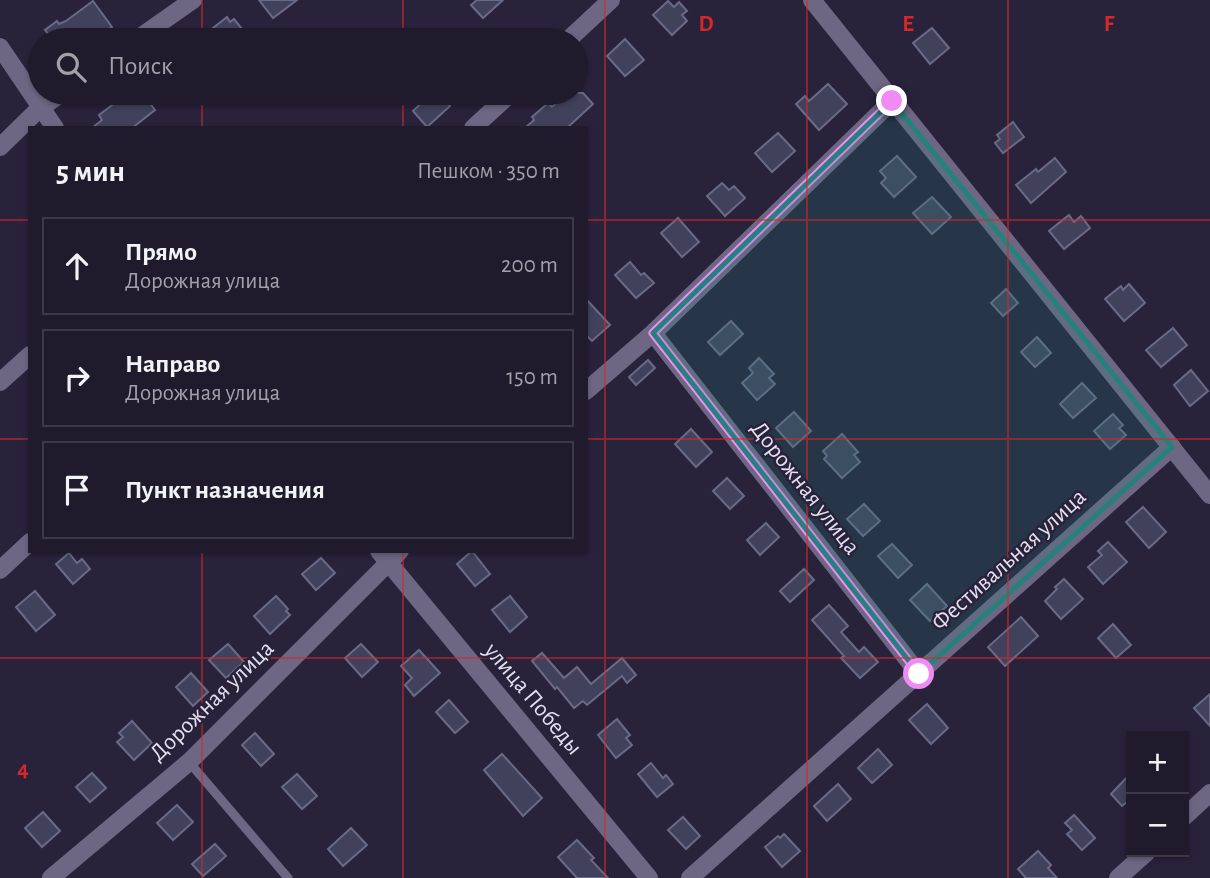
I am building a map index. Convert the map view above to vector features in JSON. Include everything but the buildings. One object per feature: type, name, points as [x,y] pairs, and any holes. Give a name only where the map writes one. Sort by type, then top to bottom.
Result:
[{"type":"street","points":[[153,28],[193,0]]},
{"type":"street","points":[[581,28],[611,0]]},
{"type":"street","points":[[811,0],[1210,495]]},
{"type":"street","points":[[0,47],[28,90]]},
{"type":"street","points":[[588,389],[653,333],[892,101]]},
{"type":"street","points":[[38,105],[54,126]]},
{"type":"street","points":[[0,147],[44,105]]},
{"type":"street","points":[[475,126],[498,105]]},
{"type":"street","name":"Дорожная улица","points":[[653,333],[919,674]]},
{"type":"street","points":[[0,382],[28,357]]},
{"type":"street","name":"Фестивальная улица","points":[[690,878],[1172,447]]},
{"type":"street","points":[[0,570],[28,544]]},
{"type":"street","name":"Дорожная улица","points":[[51,878],[189,762],[389,555]]},
{"type":"street","name":"улица Победы","points":[[389,555],[649,878]]},
{"type":"street","points":[[1189,812],[1210,793]]},
{"type":"street","points":[[1118,878],[1141,857]]},
{"type":"lane","points":[[189,762],[288,878]]},
{"type":"highlighted area","points":[[892,101],[1172,447],[919,674],[653,333]]},
{"type":"route","points":[[892,101],[653,333],[919,674]]}]
